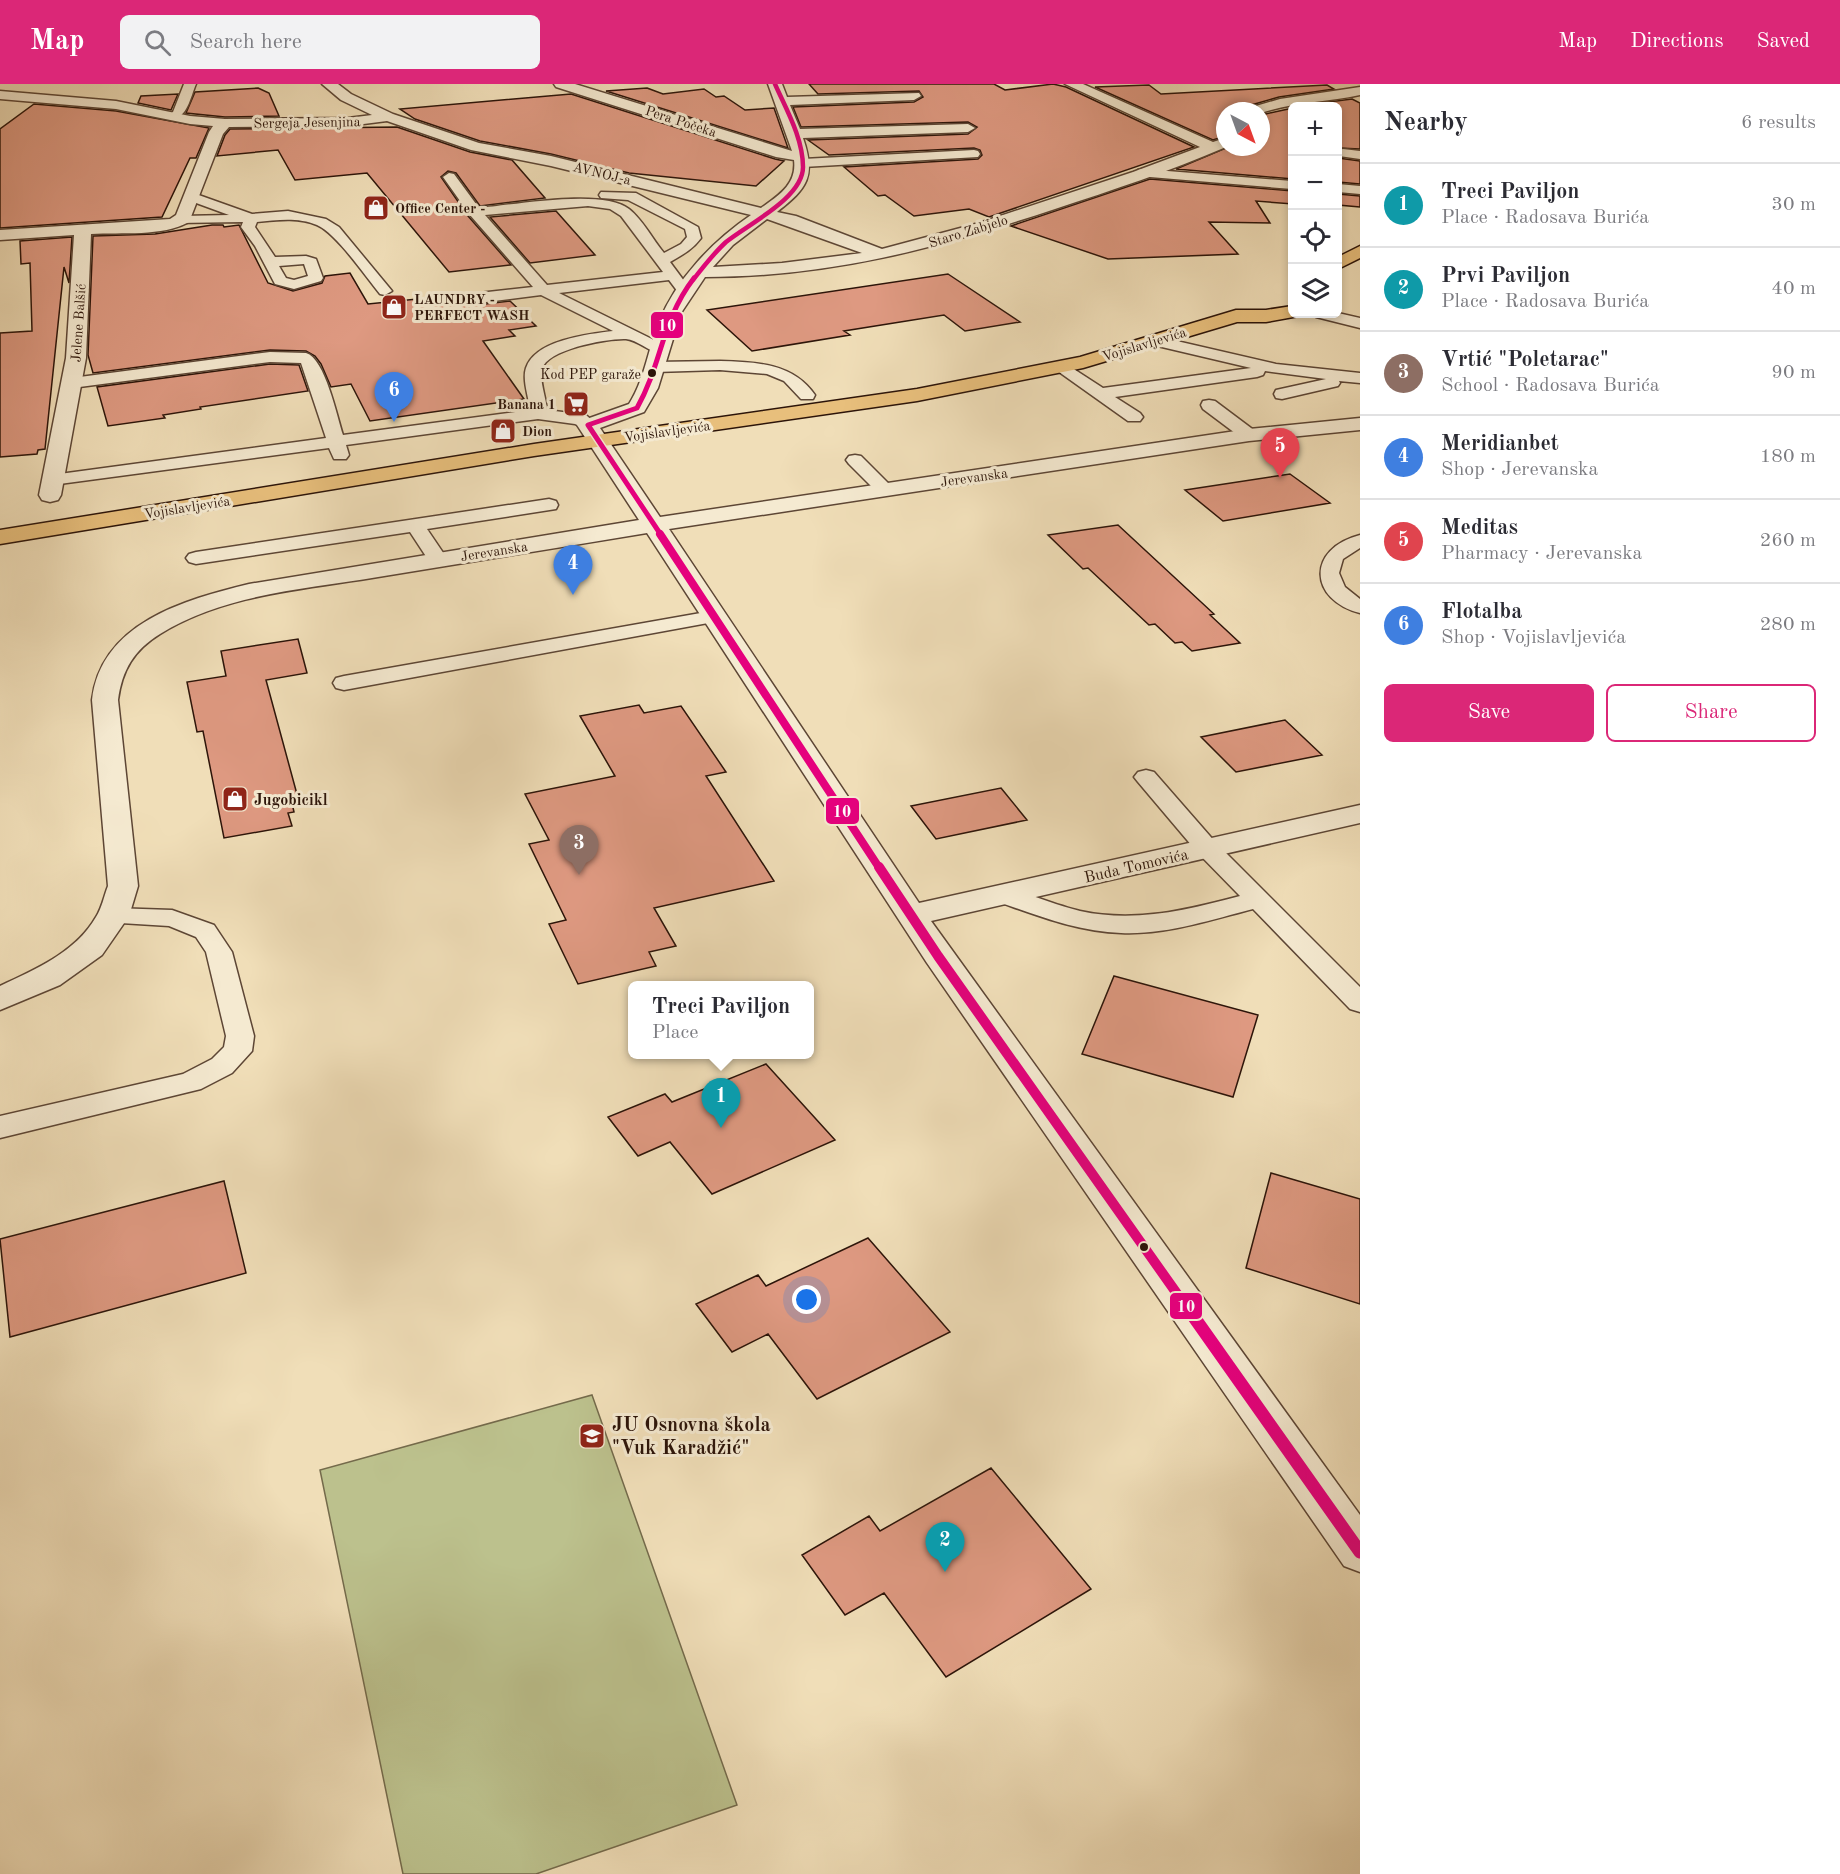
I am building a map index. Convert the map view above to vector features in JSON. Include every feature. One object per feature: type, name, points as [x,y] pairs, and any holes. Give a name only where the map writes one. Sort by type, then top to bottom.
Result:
[{"type":"main road","points":[[1342,262],[1360,251]]},
{"type":"main road","name":"Vojislavljevića","points":[[0,537],[592,433],[887,400],[1060,367],[1236,316],[1266,316],[1288,313]]},
{"type":"street","name":"AVNOJ-a","points":[[329,84],[346,97],[388,117],[484,149],[551,161],[790,220],[881,254]]},
{"type":"street","name":"Pera Počeka","points":[[561,84],[802,160]]},
{"type":"street","points":[[775,84],[802,160],[803,172],[797,186],[787,197],[727,240],[699,272],[668,320],[649,386],[637,408],[592,433],[938,957],[1360,1552]]},
{"type":"street","points":[[1072,84],[1216,144]]},
{"type":"street","points":[[1270,106],[1286,100],[1330,97],[1360,91]]},
{"type":"street","name":"Sergeja Jesenjina","points":[[0,95],[116,105],[225,123],[348,123],[388,117]]},
{"type":"street","points":[[781,101],[914,96]]},
{"type":"street","points":[[0,236],[159,225],[182,220],[193,197],[216,132],[225,123]]},
{"type":"street","points":[[793,134],[968,128]]},
{"type":"street","name":"Staro Zabjelo","points":[[699,272],[737,272],[781,268],[881,254],[919,245],[1143,173],[1216,146]]},
{"type":"street","name":"Jelene Balšić","points":[[51,488],[76,358],[83,230]]},
{"type":"street","name":"Jerevanska","points":[[0,999],[48,977],[91,948],[113,916],[123,886],[105,700],[111,672],[127,648],[158,624],[200,606],[249,591],[652,525],[1249,435],[1360,424]]},
{"type":"street","name":"Buda Tomovića","points":[[912,915],[1360,814]]},
{"type":"lane","points":[[173,116],[178,114],[190,84]]},
{"type":"lane","points":[[1343,153],[1360,155]]},
{"type":"lane","points":[[802,160],[974,154]]},
{"type":"lane","points":[[1143,173],[1288,185]]},
{"type":"lane","points":[[449,177],[475,212],[544,291],[631,334],[658,358],[765,369],[783,374],[796,382],[807,395]]},
{"type":"lane","points":[[1342,188],[1360,190]]},
{"type":"lane","points":[[588,202],[607,194],[631,196],[691,227],[694,237],[686,248],[662,260]]},
{"type":"lane","points":[[193,197],[252,218]]},
{"type":"lane","points":[[475,212],[588,202],[614,205],[626,213],[686,293]]},
{"type":"lane","points":[[182,220],[252,218],[288,214],[321,222],[334,230],[385,291]]},
{"type":"lane","points":[[252,218],[248,227],[260,240],[270,262]]},
{"type":"lane","points":[[470,299],[673,275]]},
{"type":"lane","points":[[1338,318],[1360,323]]},
{"type":"lane","points":[[538,414],[539,399],[534,368],[541,356],[562,346],[631,334]]},
{"type":"lane","points":[[1155,341],[1276,369],[1360,379]]},
{"type":"lane","points":[[72,383],[270,357],[306,358],[312,365],[338,449]]},
{"type":"lane","points":[[1060,367],[1134,417]]},
{"type":"lane","points":[[1100,394],[1276,369]]},
{"type":"lane","points":[[1282,393],[1360,379]]},
{"type":"lane","points":[[1209,405],[1249,435]]},
{"type":"lane","points":[[51,488],[338,449],[538,414],[580,419],[592,433]]},
{"type":"lane","points":[[855,460],[885,490]]},
{"type":"lane","points":[[196,558],[549,505]]},
{"type":"lane","points":[[415,525],[438,560]]},
{"type":"lane","points":[[1360,541],[1343,550],[1329,567],[1331,585],[1338,594],[1360,607]]},
{"type":"lane","points":[[344,683],[712,617]]},
{"type":"lane","points":[[1146,777],[1208,848],[1360,1003]]},
{"type":"lane","points":[[1005,894],[1086,920],[1121,925],[1156,923],[1258,900]]},
{"type":"lane","points":[[0,1127],[191,1082],[222,1066],[238,1051],[240,1036],[219,952],[206,931],[172,918],[113,916]]},
{"type":"green space","points":[[592,1395],[737,1805],[536,1874],[403,1874],[320,1470]]},
{"type":"building","points":[[809,84],[994,84],[1005,90],[1053,84],[1066,87],[1194,147],[989,217],[969,209],[914,216],[885,195],[878,196],[844,167],[978,159],[982,155],[980,150],[974,148],[829,155],[808,140],[968,134],[977,127],[968,122],[801,127],[793,107],[914,102],[923,97],[919,91],[818,94]]},
{"type":"building","points":[[1149,85],[1161,94],[1327,85],[1334,89],[1279,97],[1262,102],[1216,102],[1216,139],[1213,140],[1095,87]]},
{"type":"building","points":[[258,88],[269,93],[279,116],[225,117],[186,113],[195,92]]},
{"type":"building","points":[[647,88],[663,94],[704,89],[716,97],[724,96],[745,110],[774,108],[788,148],[606,91]]},
{"type":"building","points":[[178,94],[171,110],[138,103],[141,96]]},
{"type":"building","points":[[571,94],[784,161],[756,186],[629,173],[551,154],[480,141],[415,119],[400,109]]},
{"type":"building","points":[[1352,99],[1360,103],[1360,149],[1342,148],[1342,102],[1329,102]]},
{"type":"building","points":[[34,104],[116,111],[209,128],[196,158],[190,158],[162,217],[0,228],[0,129]]},
{"type":"building","points":[[1288,109],[1288,179],[1176,169],[1216,152],[1216,156],[1270,156],[1270,113]]},
{"type":"building","points":[[397,127],[470,152],[512,160],[545,198],[480,206],[456,173],[448,171],[441,177],[468,216],[511,265],[449,272],[367,173],[295,180],[278,150],[217,156],[225,135],[230,129]]},
{"type":"building","points":[[1342,159],[1360,161],[1360,184],[1342,182]]},
{"type":"building","points":[[1150,179],[1288,191],[1288,204],[1256,201],[1270,223],[1209,222],[1238,254],[1108,259],[1011,226]]},
{"type":"building","points":[[1342,194],[1360,196],[1360,207],[1342,205]]},
{"type":"building","points":[[556,211],[595,255],[530,263],[490,217]]},
{"type":"building","points":[[223,225],[224,227],[239,225],[268,283],[293,291],[322,283],[325,276],[350,273],[368,304],[467,294],[460,299],[469,306],[510,301],[536,326],[509,330],[515,336],[483,341],[524,399],[370,421],[351,384],[331,387],[321,364],[315,356],[306,351],[270,350],[93,373],[88,355],[93,236],[155,234]]},
{"type":"building","points":[[72,237],[69,283],[64,267],[45,449],[38,450],[37,454],[0,457],[0,333],[32,331],[30,263],[21,264],[20,241]]},
{"type":"building","points":[[948,274],[1020,322],[965,331],[944,315],[844,331],[850,335],[752,351],[707,310]]},
{"type":"building","points":[[270,364],[299,365],[308,391],[200,407],[201,409],[163,415],[165,418],[108,426],[97,387]]},
{"type":"building","points":[[1290,474],[1330,503],[1223,521],[1185,490]]},
{"type":"building","points":[[1118,525],[1214,614],[1210,615],[1240,643],[1192,651],[1182,642],[1175,643],[1155,624],[1149,625],[1088,568],[1083,569],[1048,535]]},
{"type":"building","points":[[298,639],[307,673],[266,680],[298,798],[291,799],[294,812],[288,813],[292,826],[224,838],[203,731],[197,732],[187,682],[226,676],[221,651]]},
{"type":"building","points":[[639,705],[644,713],[681,706],[726,772],[706,776],[774,881],[654,908],[676,946],[649,952],[656,966],[578,984],[549,924],[566,920],[529,844],[549,840],[525,794],[615,776],[580,716]]},
{"type":"building","points":[[1285,720],[1322,755],[1236,772],[1201,737]]},
{"type":"building","points":[[1001,788],[1027,820],[936,839],[911,806]]},
{"type":"building","points":[[1114,976],[1258,1015],[1233,1097],[1082,1054]]},
{"type":"building","points":[[766,1064],[835,1140],[712,1194],[670,1142],[638,1156],[608,1117],[665,1094],[672,1102]]},
{"type":"building","points":[[1271,1173],[1360,1199],[1360,1304],[1246,1268]]},
{"type":"building","points":[[224,1181],[246,1273],[10,1337],[0,1239]]},
{"type":"building","points":[[868,1238],[950,1332],[817,1399],[768,1334],[732,1352],[696,1304],[758,1275],[766,1286]]},
{"type":"building","points":[[991,1468],[1091,1589],[946,1677],[884,1593],[845,1615],[802,1555],[869,1516],[880,1531]]},
{"type":"transit line","name":"10","points":[[775,84],[802,155],[802,176],[798,185],[778,204],[720,248],[691,283],[668,322],[651,377],[637,408],[588,425],[938,956],[1360,1552]]},
{"type":"place","name":"Office Center -","points":[[376,208]]},
{"type":"place","name":"LAUNDRY - PERFECT WASH","points":[[394,307]]},
{"type":"place","name":"Kod PEP garaže","points":[[652,373]]},
{"type":"place","name":"Banana 1","points":[[576,404]]},
{"type":"place","name":"Flotalba","points":[[394,422]]},
{"type":"place","name":"Dion","points":[[503,431]]},
{"type":"place","name":"Meditas","points":[[1280,478]]},
{"type":"place","name":"Meridianbet","points":[[573,595]]},
{"type":"place","name":"Jugobicikl","points":[[235,799]]},
{"type":"place","name":"Vrtić \"Poletarac\"","points":[[579,875]]},
{"type":"place","name":"Treci Paviljon","points":[[721,1128]]},
{"type":"place","name":"JU Osnovna škola \"Vuk Karadžić\"","points":[[592,1436]]},
{"type":"place","name":"Prvi Paviljon","points":[[945,1572]]}]
